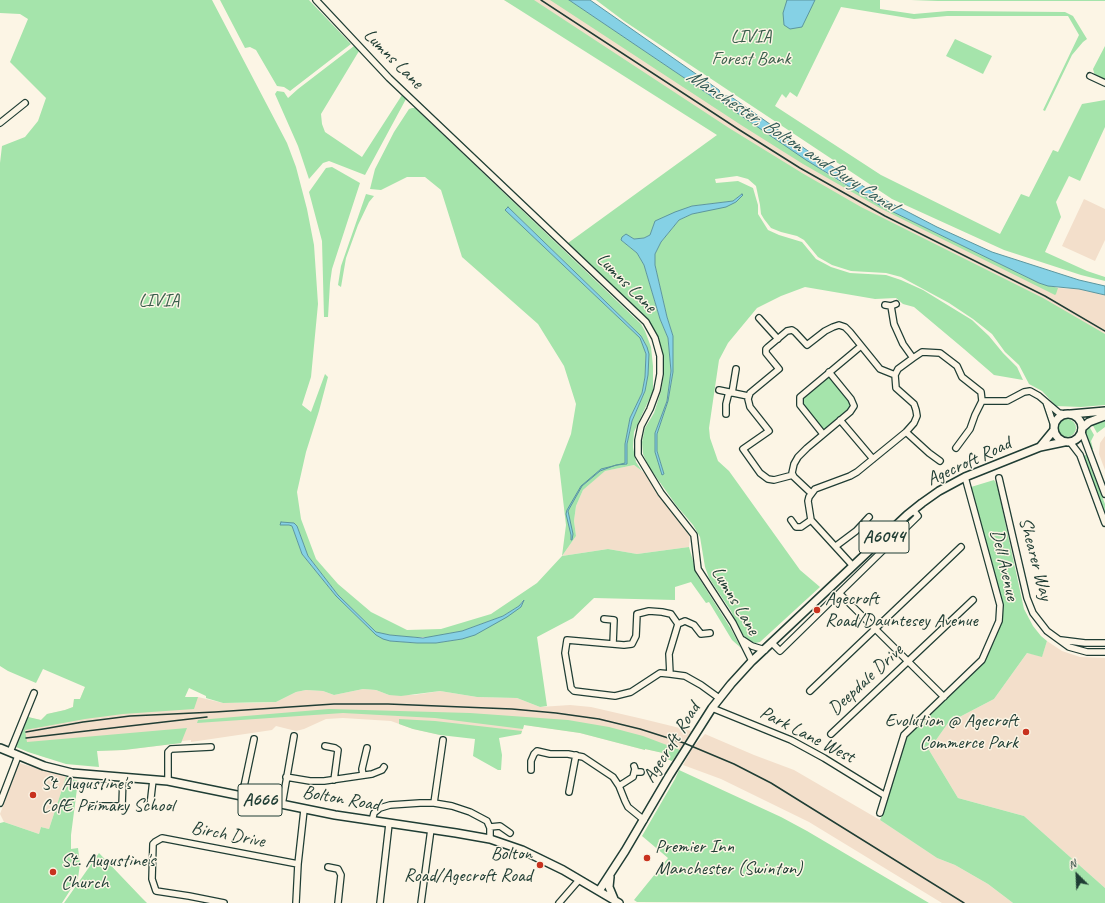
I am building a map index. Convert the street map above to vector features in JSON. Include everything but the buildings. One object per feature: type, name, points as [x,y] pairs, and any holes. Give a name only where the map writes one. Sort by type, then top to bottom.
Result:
[{"type":"main road","points":[[1105,411],[1068,414],[1057,418],[1054,428],[1058,438],[1067,442],[1078,438],[1082,429],[1089,422],[1105,416]]},
{"type":"main road","points":[[1068,414],[1079,419],[1082,429]]},
{"type":"main road","name":"Agecroft Road","points":[[1040,447],[1054,428]]},
{"type":"main road","name":"Agecroft Road","points":[[597,890],[610,873],[644,820],[712,708],[752,661],[913,510],[939,491],[965,477],[1040,447],[1067,442]]},
{"type":"main road","name":"Bolton Road","points":[[0,748],[44,766],[72,773],[168,781],[304,810],[490,839],[522,850],[614,900]]},
{"type":"main road","points":[[610,873],[609,887],[614,900]]},
{"type":"street","name":"Lumns Lane","points":[[316,0],[390,78],[646,322],[656,338],[660,356],[660,374],[658,390],[641,426],[638,440],[638,455],[661,493],[694,535],[698,569],[733,623],[752,661]]},
{"type":"street","points":[[1090,76],[1105,83]]},
{"type":"street","points":[[0,123],[25,103]]},
{"type":"street","points":[[891,305],[894,324],[903,344],[913,358]]},
{"type":"street","points":[[759,318],[778,339]]},
{"type":"street","points":[[748,396],[755,388],[779,369],[766,352],[766,349],[787,332],[792,330],[807,345],[825,331],[839,325],[848,330],[880,369],[895,375]]},
{"type":"street","points":[[824,434],[800,405],[799,400],[804,393],[861,346]]},
{"type":"street","points":[[854,566],[811,520],[808,501],[811,493],[815,489],[850,476],[906,432],[914,423],[916,410],[914,404],[896,388],[895,375],[898,369],[922,352],[940,353],[957,366],[962,377],[981,392],[982,401],[970,429],[958,446],[965,448]]},
{"type":"street","points":[[726,414],[726,404],[736,369]]},
{"type":"street","points":[[811,493],[793,476],[793,469],[798,457],[852,410],[854,405],[829,372]]},
{"type":"street","points":[[719,390],[748,396]]},
{"type":"street","points":[[982,401],[1007,401],[1024,392],[1030,391],[1046,401],[1059,413],[1068,414]]},
{"type":"street","points":[[748,396],[750,407],[769,431],[743,449],[760,473],[768,479],[774,480],[793,476]]},
{"type":"street","points":[[1046,401],[1054,428]]},
{"type":"street","points":[[840,420],[873,459]]},
{"type":"street","points":[[1082,429],[1105,494]]},
{"type":"street","points":[[906,432],[928,453],[940,461]]},
{"type":"street","points":[[1067,442],[1080,455],[1105,523]]},
{"type":"street","name":"Dell Avenue","points":[[880,813],[884,795],[904,735],[982,660],[999,621],[1000,605],[965,477]]},
{"type":"street","name":"Shearer Way","points":[[999,478],[1027,598],[1037,619],[1047,631],[1069,648],[1087,652],[1105,652]]},
{"type":"street","name":"Agecroft Road","points":[[772,643],[780,651],[840,594],[918,516],[913,510]]},
{"type":"street","points":[[836,546],[856,531],[869,517]]},
{"type":"street","points":[[791,520],[796,527],[801,528],[811,520]]},
{"type":"street","points":[[810,691],[961,547]]},
{"type":"street","points":[[840,594],[944,697]]},
{"type":"street","name":"Deepdale Drive","points":[[831,734],[973,600]]},
{"type":"street","points":[[678,624],[671,614],[649,612],[637,614],[636,636],[632,644],[624,645],[566,640],[565,653],[571,688],[574,691],[615,696],[631,692],[660,673],[685,676],[719,698]]},
{"type":"street","points":[[604,619],[614,620],[613,644]]},
{"type":"street","points":[[678,624],[685,621],[694,625],[701,634],[710,633]]},
{"type":"street","points":[[670,674],[669,654],[678,624]]},
{"type":"street","points":[[741,638],[752,646],[765,650]]},
{"type":"street","points":[[1058,639],[1085,643],[1105,643]]},
{"type":"street","points":[[10,752],[34,693]]},
{"type":"street","name":"Park Lane West","points":[[712,708],[791,740],[824,758],[884,795]]},
{"type":"street","points":[[282,805],[294,736]]},
{"type":"street","points":[[242,796],[254,739]]},
{"type":"street","points":[[434,803],[443,740]]},
{"type":"street","points":[[325,746],[338,750],[334,780]]},
{"type":"street","points":[[168,781],[168,752],[171,749],[211,747]]},
{"type":"street","points":[[363,776],[362,769],[367,748]]},
{"type":"street","points":[[531,770],[531,761],[537,751],[550,754],[576,755],[583,757],[613,777],[619,786],[624,801],[644,820]]},
{"type":"street","points":[[562,787],[569,789],[576,755]]},
{"type":"street","points":[[0,803],[18,756]]},
{"type":"street","points":[[619,786],[629,780],[635,772],[634,766]]},
{"type":"street","points":[[286,777],[310,781],[334,780],[363,776],[382,770],[384,767]]},
{"type":"street","points":[[635,772],[641,772]]},
{"type":"street","points":[[90,806],[122,806],[123,777]]},
{"type":"street","points":[[150,806],[153,780]]},
{"type":"street","points":[[372,821],[374,813],[380,808],[398,805],[434,803],[452,806],[470,812],[487,821],[490,827],[490,839]]},
{"type":"street","points":[[296,903],[298,864],[304,810]]},
{"type":"street","points":[[380,903],[389,824]]},
{"type":"street","points":[[490,827],[500,826],[510,833]]},
{"type":"street","points":[[421,903],[431,829]]},
{"type":"street","name":"Birch Drive","points":[[189,896],[156,891],[152,879],[153,844],[159,838],[298,864]]},
{"type":"street","points":[[328,867],[338,869],[341,875],[338,903]]},
{"type":"street","points":[[559,903],[579,880]]},
{"type":"street","points":[[187,903],[189,896],[220,903]]},
{"type":"street","points":[[605,903],[614,900]]},
{"type":"shaded area","points":[[504,0],[569,0],[714,98],[717,97],[829,175],[881,206],[1039,283],[1058,288],[1079,289],[1105,295],[1105,339],[945,257]]},
{"type":"shaded area","points":[[1084,199],[1105,209],[1105,240],[1095,261],[1062,246]]},
{"type":"shaded area","points":[[1105,436],[1105,470],[1099,454],[1100,443]]},
{"type":"shaded area","points":[[634,465],[646,474],[690,534],[689,547],[637,554],[608,549],[562,556],[576,536],[574,521],[576,506],[583,490],[604,471]]},
{"type":"shaded area","points":[[1047,641],[1062,651],[1080,657],[1105,658],[1105,888],[1024,816],[958,798],[929,750],[948,723],[994,699],[1027,653],[1042,656]]},
{"type":"shaded area","points":[[85,687],[184,697],[198,697],[223,703],[276,702],[296,692],[306,690],[323,691],[334,695],[363,689],[376,690],[389,695],[414,695],[440,691],[477,697],[517,698],[540,707],[570,705],[591,707],[643,719],[692,731],[685,741],[695,745],[705,734],[794,770],[880,820],[937,858],[955,865],[988,884],[1013,903],[942,903],[809,822],[721,779],[683,765],[691,751],[682,748],[672,761],[662,757],[663,753],[645,750],[580,733],[524,725],[521,734],[513,735],[440,735],[413,729],[391,721],[343,718],[326,719],[296,731],[276,726],[272,730],[191,742],[191,740],[182,741],[181,743],[124,750],[97,751],[47,758],[16,747],[28,717],[41,720],[47,714],[73,707],[74,699],[80,699]]},
{"type":"shaded area","name":"St Augustine's CofE Primary School","points":[[19,763],[66,777],[49,829],[41,827],[39,834],[4,822],[0,814]]},
{"type":"green space","name":"LIVIA","points":[[0,0],[212,0],[287,143],[296,167],[307,209],[314,245],[318,304],[311,377],[302,405],[311,412],[325,374],[328,377],[306,452],[297,492],[301,519],[316,559],[338,584],[371,612],[407,630],[441,629],[491,614],[537,583],[562,556],[608,549],[637,554],[689,547],[697,575],[731,629],[741,648],[732,640],[709,602],[706,603],[691,582],[675,587],[675,600],[594,598],[573,618],[537,637],[547,706],[540,707],[517,698],[477,697],[440,691],[401,696],[389,695],[376,690],[363,689],[334,695],[323,691],[306,690],[296,692],[276,702],[223,703],[206,698],[206,696],[189,688],[185,697],[198,697],[194,709],[123,714],[25,730],[27,742],[187,728],[181,743],[124,750],[97,751],[99,767],[66,764],[16,747],[28,717],[41,720],[47,714],[73,707],[74,699],[80,699],[85,687],[43,669],[36,683],[0,666],[0,163],[2,146],[25,137],[38,121],[46,98],[10,62],[28,19],[20,14],[0,13]],"holes":[[[289,525],[297,526],[308,556],[338,595],[376,632],[407,637],[432,637],[462,631],[503,616],[519,606],[523,600],[521,607],[462,639],[436,643],[391,641],[376,635],[336,596],[302,554],[292,526]]]},
{"type":"green space","points":[[220,0],[309,0],[351,44],[290,91],[284,87],[277,86],[256,50],[250,47],[245,48]]},
{"type":"green space","points":[[504,0],[534,0],[729,128],[802,173],[861,207],[1043,298],[1105,334],[1105,405],[1081,407],[1056,406],[1042,391],[1029,384],[1019,365],[1005,352],[992,334],[949,303],[901,277],[886,273],[851,271],[832,265],[818,257],[804,240],[797,236],[771,228],[761,214],[756,186],[748,179],[737,176],[715,179],[716,183],[738,181],[753,188],[758,205],[758,214],[768,230],[802,242],[816,259],[831,267],[850,273],[886,275],[901,280],[923,290],[972,320],[989,336],[1017,367],[1023,380],[994,375],[914,307],[903,304],[896,298],[875,299],[805,287],[781,296],[757,308],[728,343],[719,360],[709,428],[710,438],[718,461],[729,471],[800,570],[820,587],[760,642],[755,643],[748,641],[740,631],[731,611],[709,578],[705,567],[700,537],[693,525],[676,505],[649,467],[643,454],[642,442],[645,428],[654,413],[661,391],[664,374],[662,355],[648,320],[568,243],[717,135]],"holes":[[[742,194],[736,202],[692,214],[679,220],[661,242],[655,254],[655,265],[673,336],[673,372],[668,401],[657,434],[657,451],[664,474],[663,475],[655,452],[655,433],[667,401],[671,371],[668,338],[660,319],[644,265],[637,253],[621,240],[629,236],[634,239],[644,238],[650,235],[655,221],[692,206],[733,201]]]},
{"type":"green space","points":[[550,0],[569,0],[714,98],[717,97],[829,175],[881,206],[1039,283],[1058,288],[1056,294],[1055,295],[880,208],[803,164]]},
{"type":"green space","name":"LIVIA Forest Bank","points":[[596,0],[880,0],[880,9],[914,14],[948,11],[1065,12],[1073,16],[1087,39],[1072,55],[1045,111],[1043,110],[1079,35],[1068,16],[947,16],[914,19],[841,7],[797,97],[790,92],[786,98],[782,94],[775,106],[881,175],[1000,234],[1021,194],[1029,197],[1053,150],[1058,152],[1082,104],[1105,100],[1105,127],[1080,181],[1069,176],[1056,202],[1061,217],[1045,252],[1087,271],[1105,277],[1105,281],[1081,275],[1004,250],[892,199],[624,21]]},
{"type":"green space","points":[[911,0],[1105,0],[1105,1],[938,1]]},
{"type":"green space","points":[[955,39],[992,56],[983,74],[946,56]]},
{"type":"green space","points":[[354,46],[359,51],[321,114],[325,132],[362,157],[402,95],[406,99],[365,175],[329,161],[323,163],[309,179],[298,146],[275,94],[277,91],[284,92],[288,98]]},
{"type":"green space","points":[[1105,46],[1105,81],[1095,76],[1093,69]]},
{"type":"green space","points":[[415,108],[641,324],[645,331],[651,347],[653,391],[634,432],[633,447],[636,462],[642,471],[634,465],[605,471],[583,490],[576,506],[574,521],[576,536],[562,556],[566,525],[559,465],[571,434],[576,404],[564,366],[538,324],[462,257],[441,190],[425,177],[407,177],[381,190],[370,189],[375,169],[394,132],[409,109]],"holes":[[[508,207],[641,336],[647,347],[645,391],[632,421],[627,444],[627,464],[625,464],[625,444],[630,418],[642,393],[645,377],[646,354],[640,338],[536,239]]]},
{"type":"green space","points":[[332,167],[360,183],[332,269],[328,317],[324,317],[322,241],[309,192],[326,168]]},
{"type":"green space","points":[[366,194],[374,196],[369,202],[358,225],[346,258],[341,287],[338,285],[341,266]]},
{"type":"green space","points":[[829,374],[846,395],[853,407],[823,432],[801,404],[800,400]]},
{"type":"green space","points":[[1067,419],[1073,422],[1076,428],[1073,434],[1067,437],[1061,434],[1058,428],[1061,422]]},
{"type":"green space","points":[[1105,419],[1105,427],[1097,433],[1092,424]]},
{"type":"green space","points":[[1089,426],[1094,435],[1091,441],[1093,449],[1090,450],[1086,437],[1086,431]]},
{"type":"green space","points":[[1086,455],[1105,504],[1105,515],[1083,456]]},
{"type":"green space","points":[[994,480],[997,485],[1024,609],[1033,626],[1047,641],[1042,657],[1027,653],[994,699],[948,723],[929,750],[958,798],[1024,816],[1105,888],[1105,903],[1013,903],[988,884],[955,865],[937,858],[880,820],[884,811],[905,737],[980,667],[995,640],[1003,611],[971,487]]},
{"type":"green space","points":[[329,709],[470,713],[568,720],[609,727],[643,736],[680,750],[672,761],[662,757],[663,753],[645,750],[580,733],[524,725],[523,729],[435,718],[343,713],[197,723],[198,720]]},
{"type":"green space","points":[[399,719],[435,721],[522,731],[521,734],[499,738],[502,755],[501,770],[498,770],[473,756],[475,739],[440,735],[413,729],[399,724]]},
{"type":"green space","points":[[679,770],[781,817],[929,903],[637,902],[634,900],[668,858],[642,836]]},
{"type":"green space","points":[[66,777],[78,781],[71,835],[71,849],[78,848],[80,864],[78,878],[62,903],[0,903],[0,823],[4,822],[39,834],[41,827],[49,829]]},
{"type":"green space","points":[[99,853],[141,897],[147,903],[64,903]]},
{"type":"water","name":"Manchester, Bolton and Bury Canal","points":[[569,0],[590,0],[719,90],[720,93],[725,96],[730,96],[811,153],[885,200],[937,227],[992,252],[1079,280],[1105,286],[1105,295],[1079,289],[1048,286],[1039,283],[881,206],[806,160],[724,104],[717,97],[714,98]]},
{"type":"water","points":[[787,0],[815,0],[802,27],[790,29],[784,25],[783,13]]},
{"type":"water","points":[[742,194],[743,195],[736,202],[726,207],[692,214],[679,220],[661,242],[655,254],[655,265],[673,336],[673,372],[668,401],[657,434],[657,451],[664,474],[662,475],[655,452],[655,433],[667,401],[671,371],[668,338],[660,319],[644,265],[637,253],[621,240],[626,234],[634,239],[644,238],[650,235],[655,221],[675,212],[692,206],[733,201]]},
{"type":"water","points":[[508,207],[641,336],[647,347],[649,354],[648,375],[645,391],[632,421],[627,444],[627,464],[618,465],[625,463],[625,444],[630,418],[642,393],[645,377],[646,354],[640,338],[505,210]]},
{"type":"water","points":[[614,466],[600,471],[582,486],[568,511],[573,534],[571,540],[566,514],[567,510],[581,486],[601,469]]},
{"type":"water","points":[[281,522],[294,523],[297,526],[308,556],[338,595],[376,632],[390,635],[423,638],[462,631],[503,616],[519,606],[524,600],[521,607],[507,617],[475,635],[462,639],[436,643],[417,643],[383,639],[376,635],[336,596],[302,554],[292,526],[280,525]]},
{"type":"railway","points":[[541,0],[800,168],[885,216],[1045,296],[1105,331]]},
{"type":"railway","points":[[26,732],[83,722],[130,716],[334,704],[388,704],[512,709],[599,719],[640,729],[684,743],[734,764],[771,783],[964,903]]},
{"type":"railway","points":[[26,738],[207,717]]},
{"type":"place","name":"Agecroft Road/Dauntesey Avenue","points":[[817,610]]},
{"type":"place","name":"Evolution @ Agecroft Commerce Park","points":[[1026,732]]},
{"type":"place","name":"St Augustine's CofE Primary School","points":[[33,795]]},
{"type":"place","name":"Premier Inn Manchester (Swinton)","points":[[647,858]]},
{"type":"place","name":"Bolton Road/Agecroft Road","points":[[540,865]]},
{"type":"place","name":"St. Augustine's Church","points":[[53,872]]}]
